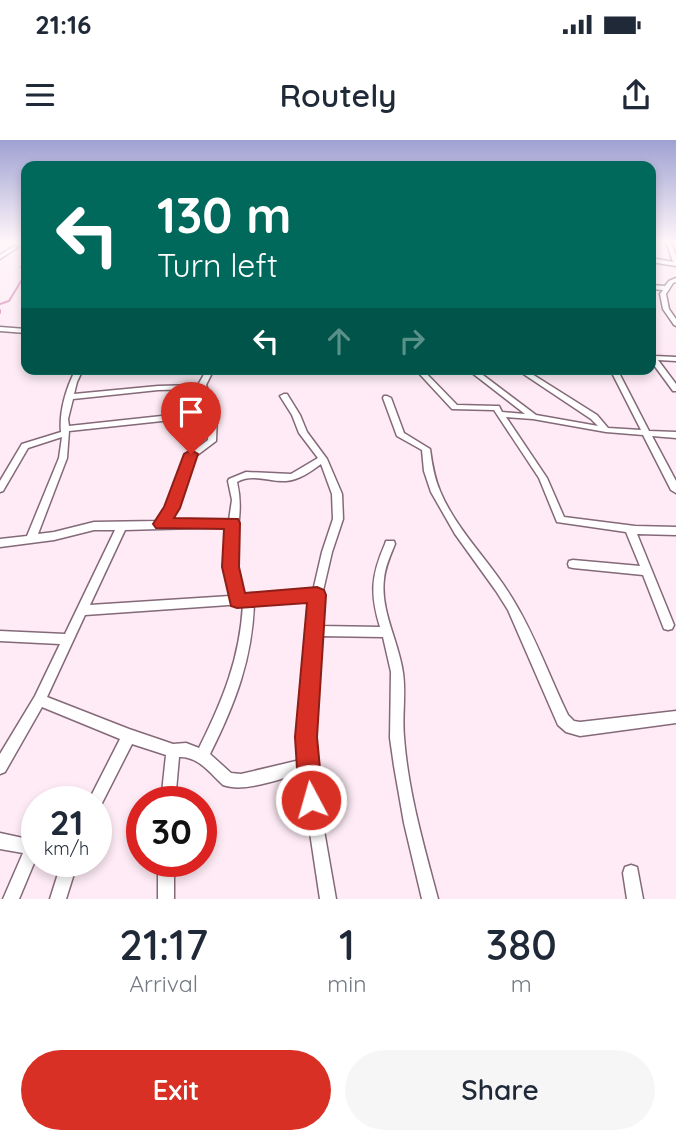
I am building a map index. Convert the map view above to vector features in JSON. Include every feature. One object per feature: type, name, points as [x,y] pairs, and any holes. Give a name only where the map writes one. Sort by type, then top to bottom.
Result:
[{"type":"street","points":[[656,287],[666,288],[676,280]]},
{"type":"street","points":[[666,288],[664,301],[676,324]]},
{"type":"street","points":[[0,329],[21,331]]},
{"type":"street","points":[[656,357],[676,359]]},
{"type":"street","points":[[656,363],[676,389]]},
{"type":"street","points":[[31,539],[63,458],[69,397],[78,375]]},
{"type":"street","points":[[162,524],[179,491],[188,458],[214,439],[213,413],[202,387],[208,375]]},
{"type":"street","points":[[424,375],[455,407],[491,406],[501,414],[543,478],[561,520],[630,529],[676,531]]},
{"type":"street","points":[[478,375],[534,417]]},
{"type":"street","points":[[529,375],[594,416],[606,430]]},
{"type":"street","points":[[616,375],[676,490]]},
{"type":"street","points":[[69,397],[158,388],[202,387]]},
{"type":"street","points":[[284,396],[303,433],[323,460],[337,494],[338,519],[317,595],[306,737],[307,765],[328,899]]},
{"type":"street","points":[[387,398],[400,434],[426,449],[428,477],[433,488],[468,546],[492,573],[513,609],[563,720],[571,727],[580,729],[676,717]]},
{"type":"street","points":[[0,489],[24,446],[65,431],[213,413]]},
{"type":"street","points":[[501,414],[606,430],[676,435]]},
{"type":"street","points":[[202,756],[235,691],[248,631],[243,600],[230,567],[232,523],[236,503],[232,484],[234,480],[254,474],[291,477],[323,460]]},
{"type":"street","points":[[0,543],[94,526],[232,523]]},
{"type":"street","points":[[0,767],[39,700],[122,526]]},
{"type":"street","points":[[630,529],[668,625]]},
{"type":"street","points":[[390,544],[379,565],[376,586],[386,632],[394,649],[398,746],[430,899]]},
{"type":"street","points":[[573,564],[646,570]]},
{"type":"street","points":[[82,610],[317,595]]},
{"type":"street","points":[[314,631],[386,632]]},
{"type":"street","points":[[0,636],[69,639]]},
{"type":"street","points":[[39,700],[129,736],[173,751],[186,750],[202,756],[228,780],[241,781],[307,765]]},
{"type":"street","points":[[103,786],[129,736]]},
{"type":"street","points":[[170,786],[173,751]]},
{"type":"street","points":[[0,841],[21,845]]},
{"type":"street","points":[[631,873],[635,899]]},
{"type":"street","points":[[11,899],[21,877]]},
{"type":"street","points":[[58,899],[65,877]]},
{"type":"street","points":[[166,877],[166,899]]},
{"type":"waterway","points":[[0,304],[9,301],[21,281]]},
{"type":"route","points":[[191,454],[172,508],[162,524],[232,523],[230,567],[237,601],[317,595],[306,737],[311,800]]}]
